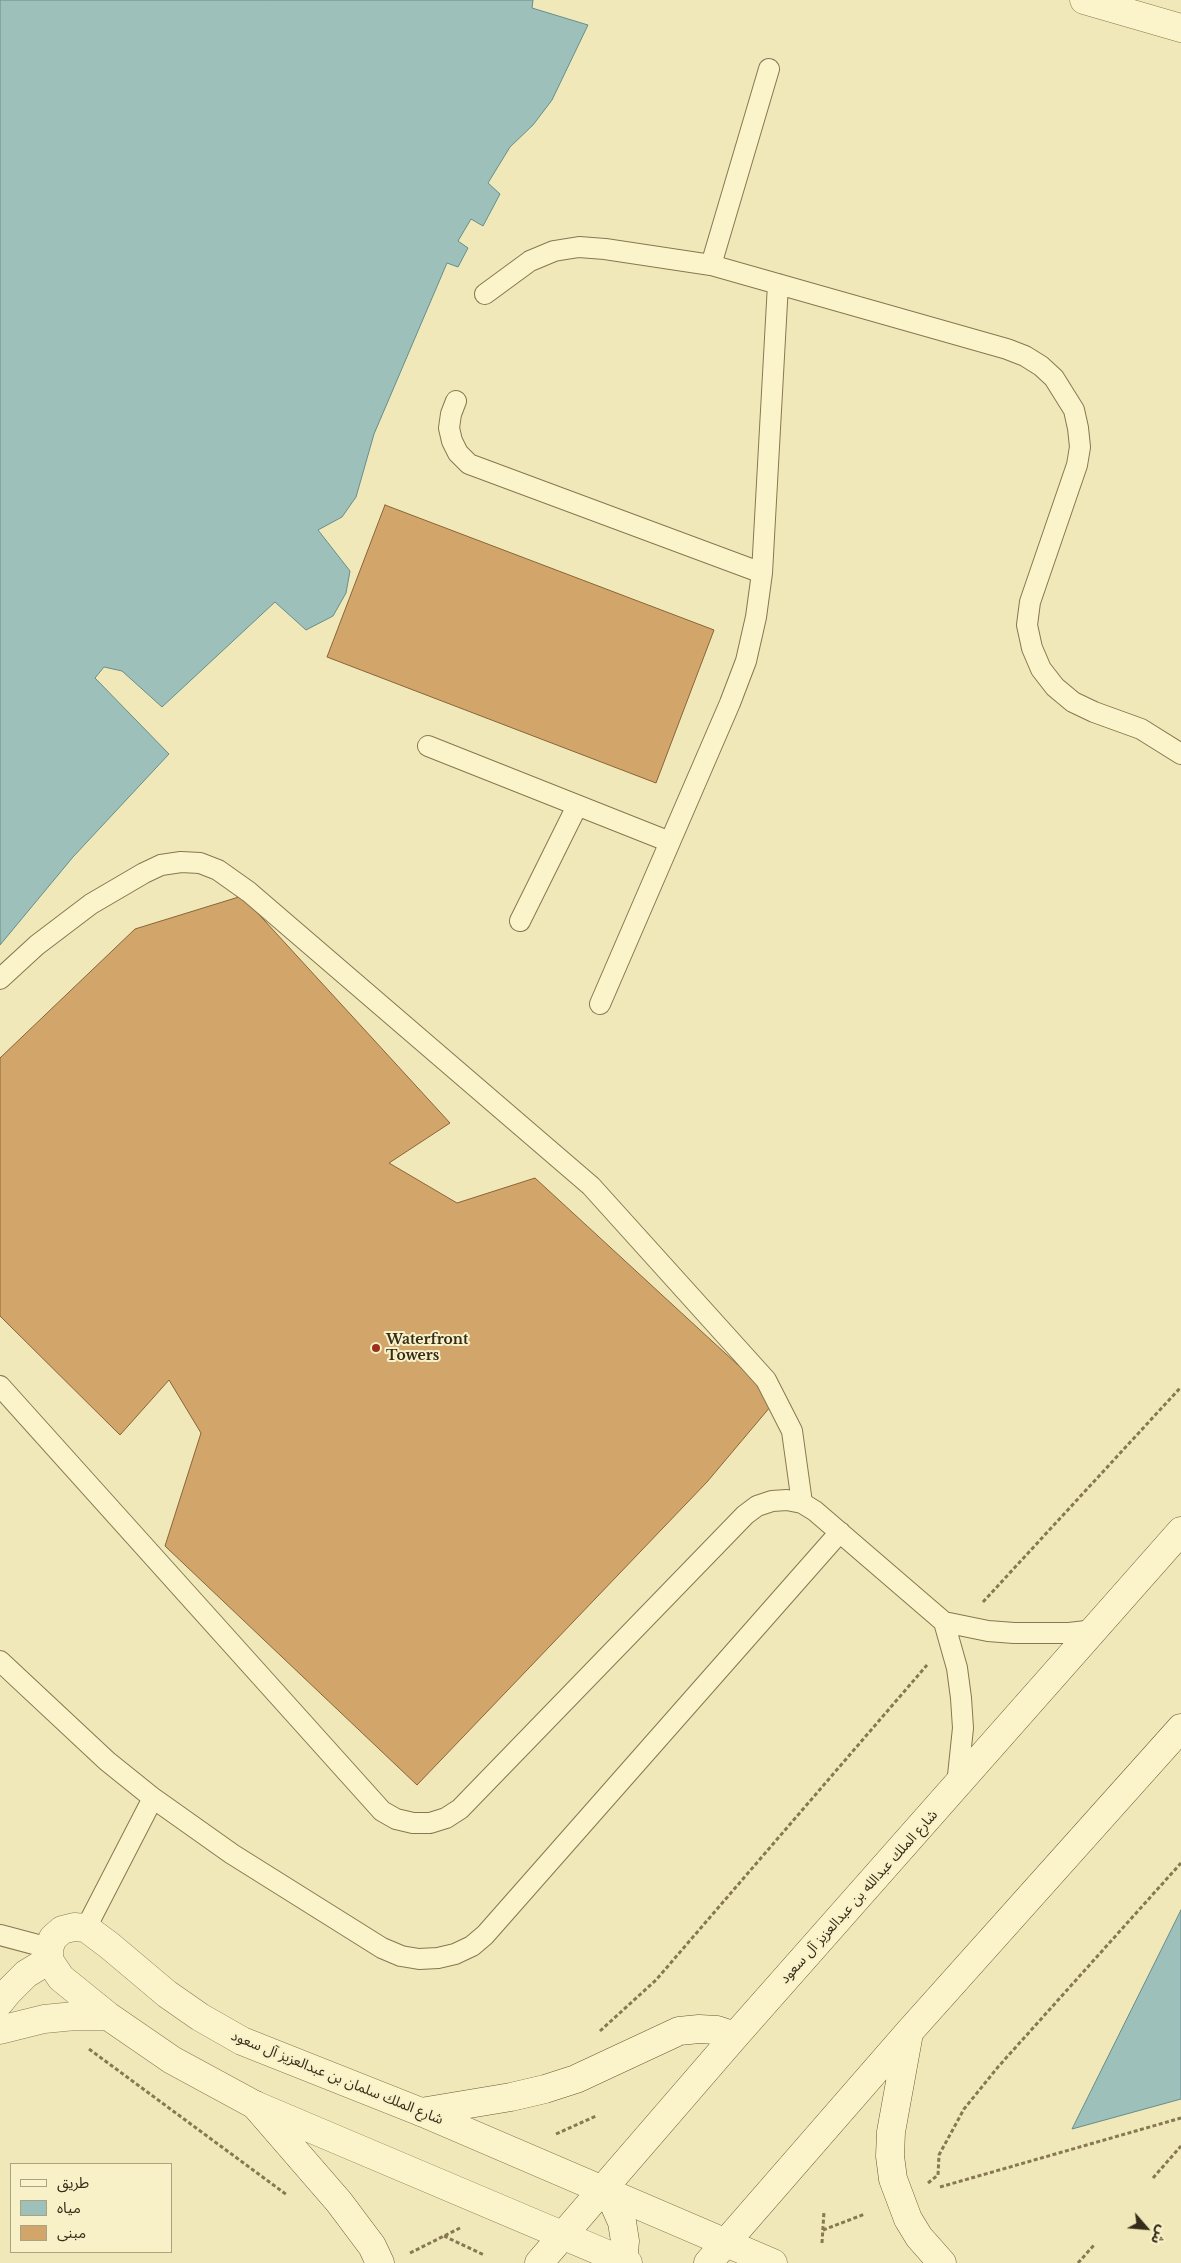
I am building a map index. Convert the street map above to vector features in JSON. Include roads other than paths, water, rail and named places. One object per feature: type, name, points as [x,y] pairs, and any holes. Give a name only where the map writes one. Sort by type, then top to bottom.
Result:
[{"type":"main road","points":[[1084,0],[1181,28]]},
{"type":"main road","name":"شارع الملك عبدالله بن عبدالعزيز آل سعود","points":[[539,2263],[735,2036],[1181,1531]]},
{"type":"main road","points":[[708,2263],[909,2032],[1181,1728]]},
{"type":"main road","points":[[0,2002],[26,1974],[49,1954],[53,1938],[62,1930],[74,1927],[86,1928]]},
{"type":"main road","name":"شارع الملك سلمان بن عبدالعزيز آل سعود","points":[[86,1928],[167,1994],[200,2017],[242,2041],[422,2112],[773,2263]]},
{"type":"main road","points":[[49,1954],[61,1978],[108,2016],[172,2060],[255,2105],[625,2262],[626,2241],[622,2222],[614,2204],[602,2189]]},
{"type":"main road","points":[[0,2030],[44,2019],[75,2016],[108,2016]]},
{"type":"main road","points":[[422,2112],[486,2102],[545,2089],[576,2079],[679,2031],[717,2030],[735,2036]]},
{"type":"main road","points":[[909,2032],[891,2132],[890,2156],[893,2179],[908,2219],[919,2236],[942,2263]]},
{"type":"main road","points":[[255,2105],[339,2202],[372,2246],[393,2259]]},
{"type":"lane","points":[[711,264],[769,69]]},
{"type":"lane","points":[[485,294],[530,261],[554,251],[579,247],[711,264],[1007,350],[1025,356],[1041,366],[1066,393],[1074,410],[1080,447],[1078,465],[1030,602],[1027,625],[1032,648],[1041,669],[1055,687],[1073,702],[1094,712],[1141,728],[1181,754]]},
{"type":"lane","points":[[600,1004],[730,703],[746,661],[756,618],[762,573],[778,284]]},
{"type":"lane","points":[[456,401],[451,414],[449,428],[452,441],[458,453],[469,464],[762,573]]},
{"type":"lane","points":[[428,746],[670,842]]},
{"type":"lane","points":[[520,921],[577,806]]},
{"type":"lane","points":[[0,979],[37,945],[91,904],[161,865],[180,862],[200,863],[226,875],[256,898],[591,1186],[766,1380],[792,1431],[802,1503]]},
{"type":"lane","points":[[0,1386],[382,1811],[396,1819],[413,1824],[430,1823],[446,1818],[460,1809],[746,1516],[757,1506],[772,1501],[787,1500],[802,1503],[815,1511],[952,1629],[1033,1634],[1095,1630]]},
{"type":"lane","points":[[0,1661],[107,1761],[153,1798],[264,1875],[382,1948],[400,1956],[419,1959],[438,1958],[455,1954],[472,1946],[486,1935],[840,1532]]},
{"type":"lane","points":[[952,1629],[963,1728],[956,1788]]},
{"type":"lane","points":[[86,1928],[153,1798]]},
{"type":"lane","points":[[0,1935],[49,1954]]},
{"type":"water","points":[[0,0],[533,0],[532,8],[588,25],[552,100],[533,125],[510,147],[488,183],[500,194],[483,226],[471,219],[458,241],[468,248],[458,267],[447,263],[374,434],[356,497],[342,517],[318,530],[350,571],[346,593],[333,616],[306,630],[275,602],[162,707],[122,671],[104,667],[95,678],[169,754],[73,857],[0,945]]},
{"type":"water","points":[[1181,1910],[1181,2099],[1072,2129]]},
{"type":"place","name":"Waterfront Towers","points":[[376,1348]]}]
